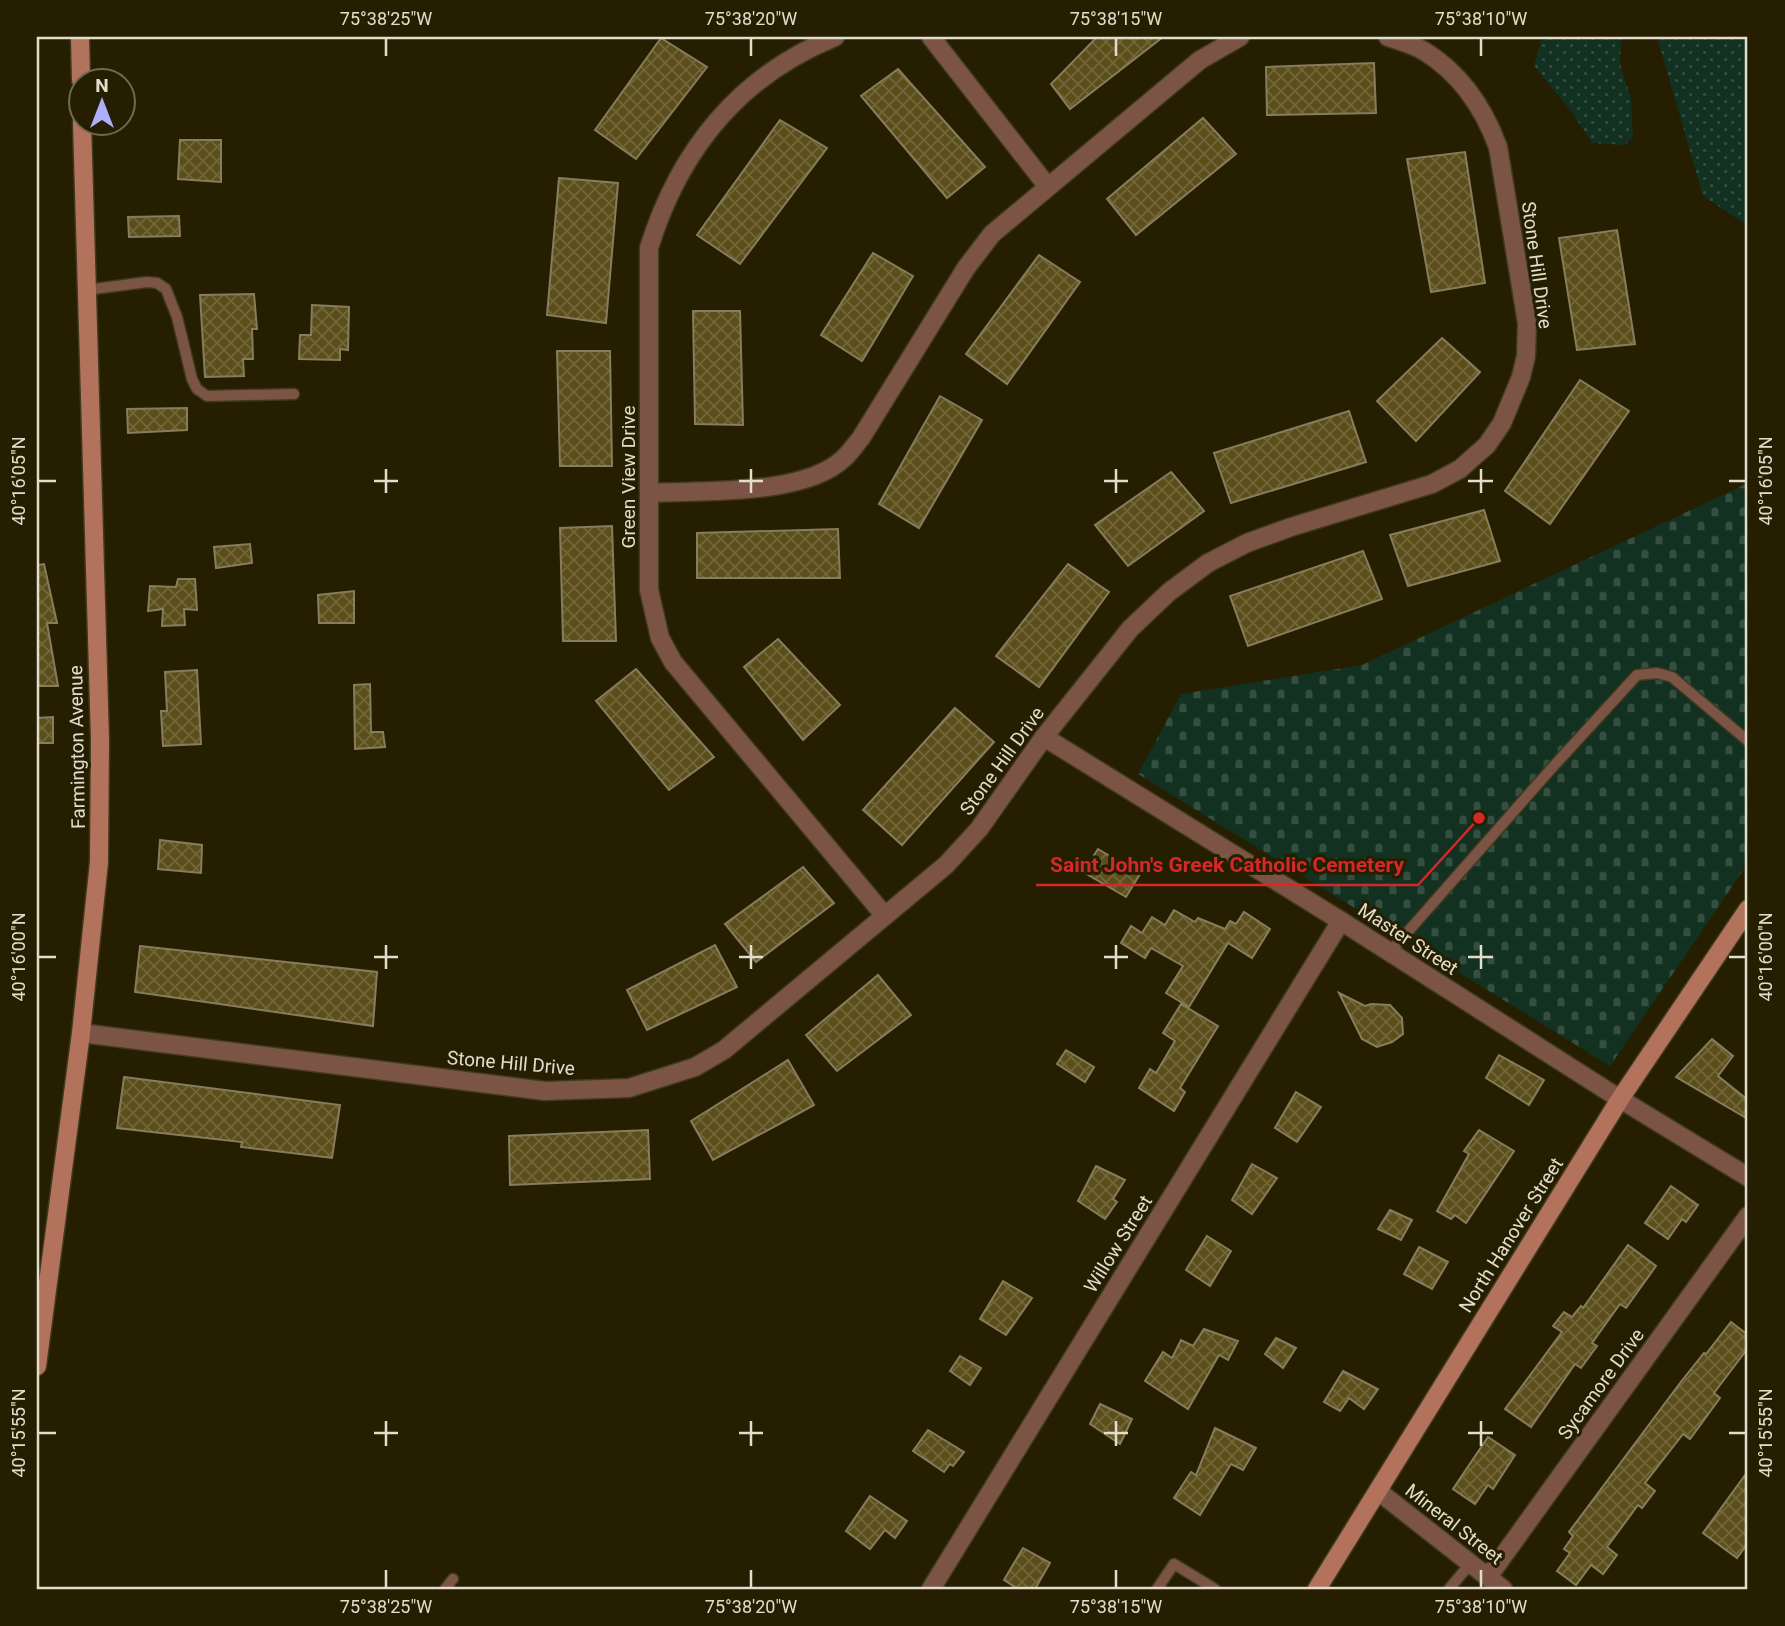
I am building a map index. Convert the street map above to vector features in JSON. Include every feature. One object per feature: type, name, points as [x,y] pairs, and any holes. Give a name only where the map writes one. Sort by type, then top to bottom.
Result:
[{"type":"street","points":[[80,37],[81,66]]},
{"type":"street","name":"Green View Drive","points":[[835,37],[767,74],[736,99],[709,128],[683,167],[660,213],[649,248],[649,590],[660,638],[673,662],[885,916]]},
{"type":"street","points":[[931,37],[1048,187]]},
{"type":"street","points":[[650,493],[778,486],[815,476],[842,460],[861,439],[965,268],[992,234],[1200,60],[1240,37]]},
{"type":"street","name":"Stone Hill Drive","points":[[81,1033],[545,1091],[629,1088],[695,1067],[724,1050],[946,865],[979,829],[1044,737],[1130,629],[1169,592],[1208,563],[1247,543],[1432,484],[1460,469],[1487,445],[1502,423],[1521,377],[1526,356],[1527,323],[1498,147],[1489,123],[1474,99],[1449,71],[1423,51],[1388,37]]},
{"type":"street","name":"Farmington Avenue","points":[[37,1366],[95,916],[100,809],[82,136]]},
{"type":"street","name":"Master Street","points":[[1044,737],[1748,1177]]},
{"type":"street","name":"North Hanover Street","points":[[1317,1589],[1620,1099],[1748,909]]},
{"type":"street","name":"Willow Street","points":[[931,1589],[1341,921]]},
{"type":"street","name":"Sycamore Drive","points":[[1488,1577],[1748,1216]]},
{"type":"street","name":"Mineral Street","points":[[1378,1491],[1503,1589]]},
{"type":"lane","points":[[86,290],[147,282],[157,283],[166,289],[177,317],[192,380],[197,389],[207,396],[294,394]]},
{"type":"lane","points":[[1390,951],[1550,769],[1637,676],[1657,673],[1672,677],[1748,741]]},
{"type":"lane","points":[[1157,1589],[1174,1564],[1215,1589]]},
{"type":"lane","points":[[1449,1589],[1470,1564]]},
{"type":"lane","points":[[445,1589],[453,1579]]},
{"type":"green space","points":[[1542,37],[1621,37],[1620,64],[1631,99],[1633,137],[1625,145],[1592,143],[1571,111],[1534,66]]},
{"type":"green space","points":[[1657,37],[1748,37],[1748,226],[1703,196]]},
{"type":"green space","points":[[1748,483],[1748,863],[1610,1066],[1138,774],[1181,694],[1362,665]]},
{"type":"building","points":[[1097,37],[1163,37],[1070,109],[1051,84]]},
{"type":"building","points":[[661,38],[707,67],[636,159],[595,130]]},
{"type":"building","points":[[1374,63],[1376,113],[1267,115],[1266,67]]},
{"type":"building","points":[[898,69],[985,167],[947,198],[861,96]]},
{"type":"building","points":[[1203,118],[1236,154],[1136,235],[1107,199]]},
{"type":"building","points":[[780,120],[827,148],[740,264],[697,235]]},
{"type":"building","points":[[180,140],[221,140],[221,182],[178,179]]},
{"type":"building","points":[[1465,152],[1485,283],[1431,292],[1407,159]]},
{"type":"building","points":[[559,178],[618,183],[606,323],[547,315]]},
{"type":"building","points":[[179,216],[180,236],[129,237],[128,217]]},
{"type":"building","points":[[1617,230],[1635,344],[1577,350],[1559,238]]},
{"type":"building","points":[[873,253],[913,276],[862,361],[821,335]]},
{"type":"building","points":[[1039,255],[1080,282],[1007,384],[966,354]]},
{"type":"building","points":[[254,294],[257,329],[252,329],[253,359],[243,359],[244,376],[205,377],[200,295]]},
{"type":"building","points":[[312,305],[349,307],[348,350],[340,349],[340,360],[299,359],[300,335],[311,335]]},
{"type":"building","points":[[693,311],[740,311],[743,425],[695,424]]},
{"type":"building","points":[[1442,338],[1480,372],[1416,441],[1377,401]]},
{"type":"building","points":[[557,351],[610,351],[612,466],[560,466]]},
{"type":"building","points":[[1580,380],[1629,411],[1550,524],[1505,491]]},
{"type":"building","points":[[940,396],[982,420],[919,528],[879,504]]},
{"type":"building","points":[[187,408],[187,430],[128,433],[127,409]]},
{"type":"building","points":[[1349,411],[1366,462],[1231,503],[1214,453]]},
{"type":"building","points":[[1171,472],[1204,511],[1128,566],[1095,525]]},
{"type":"building","points":[[1484,510],[1500,561],[1408,586],[1390,535]]},
{"type":"building","points":[[612,526],[616,641],[563,641],[560,528]]},
{"type":"building","points":[[838,529],[840,578],[697,578],[697,533]]},
{"type":"building","points":[[250,544],[252,563],[216,568],[214,547]]},
{"type":"building","points":[[1363,551],[1382,599],[1248,646],[1230,596]]},
{"type":"building","points":[[44,564],[57,623],[47,623],[58,686],[37,686],[37,565]]},
{"type":"building","points":[[1068,564],[1109,592],[1039,687],[996,656]]},
{"type":"building","points":[[178,579],[195,579],[197,610],[184,609],[185,625],[162,626],[163,609],[148,611],[150,586],[176,587]]},
{"type":"building","points":[[354,591],[354,623],[319,623],[318,595]]},
{"type":"building","points":[[778,639],[840,705],[803,740],[744,667]]},
{"type":"building","points":[[636,669],[714,757],[669,790],[596,701]]},
{"type":"building","points":[[197,670],[201,744],[163,746],[161,711],[167,711],[165,672]]},
{"type":"building","points":[[370,684],[371,732],[383,732],[385,747],[355,749],[354,685]]},
{"type":"building","points":[[955,708],[994,742],[902,845],[863,810]]},
{"type":"building","points":[[53,717],[53,743],[37,743],[37,718]]},
{"type":"building","points":[[160,840],[202,845],[201,873],[158,869]]},
{"type":"building","points":[[1098,849],[1140,874],[1126,897],[1083,872]]},
{"type":"building","points":[[803,867],[834,903],[756,962],[725,924]]},
{"type":"building","points":[[1174,910],[1195,922],[1198,918],[1225,929],[1230,921],[1236,924],[1244,912],[1270,929],[1252,958],[1228,943],[1189,1007],[1166,993],[1183,966],[1151,948],[1145,958],[1121,943],[1131,926],[1142,933],[1152,917],[1165,925]]},
{"type":"building","points":[[715,945],[737,987],[647,1030],[627,990]]},
{"type":"building","points":[[140,946],[377,972],[373,1026],[135,992]]},
{"type":"building","points":[[878,975],[911,1015],[837,1071],[806,1035]]},
{"type":"building","points":[[1339,993],[1365,1006],[1390,1005],[1402,1018],[1403,1034],[1392,1042],[1377,1047],[1362,1039]]},
{"type":"building","points":[[1181,1004],[1218,1026],[1180,1088],[1185,1092],[1174,1111],[1139,1088],[1150,1069],[1156,1073],[1175,1041],[1163,1033]]},
{"type":"building","points":[[1712,1039],[1733,1056],[1718,1076],[1748,1100],[1748,1119],[1676,1077]]},
{"type":"building","points":[[1066,1050],[1094,1067],[1085,1082],[1057,1064]]},
{"type":"building","points":[[1499,1055],[1544,1080],[1529,1105],[1486,1078]]},
{"type":"building","points":[[788,1060],[814,1105],[713,1160],[691,1121]]},
{"type":"building","points":[[124,1077],[340,1105],[332,1158],[241,1147],[242,1142],[117,1128]]},
{"type":"building","points":[[1296,1092],[1321,1107],[1297,1142],[1275,1128]]},
{"type":"building","points":[[648,1130],[650,1179],[510,1185],[509,1136]]},
{"type":"building","points":[[1479,1130],[1514,1151],[1466,1223],[1455,1215],[1451,1219],[1437,1211],[1469,1154],[1464,1151]]},
{"type":"building","points":[[1252,1164],[1277,1178],[1252,1214],[1232,1200]]},
{"type":"building","points":[[1096,1166],[1125,1180],[1113,1199],[1117,1202],[1105,1219],[1078,1201]]},
{"type":"building","points":[[1671,1186],[1698,1205],[1686,1222],[1682,1219],[1668,1239],[1645,1223]]},
{"type":"building","points":[[1390,1210],[1412,1220],[1401,1240],[1378,1229]]},
{"type":"building","points":[[1207,1236],[1231,1251],[1210,1286],[1186,1270]]},
{"type":"building","points":[[1628,1245],[1656,1266],[1626,1308],[1620,1304],[1592,1343],[1597,1346],[1581,1368],[1575,1364],[1531,1427],[1505,1409],[1562,1332],[1553,1326],[1564,1312],[1572,1317],[1581,1306],[1583,1308]]},
{"type":"building","points":[[1419,1247],[1448,1262],[1432,1289],[1404,1274]]},
{"type":"building","points":[[1003,1281],[1032,1298],[1006,1335],[980,1319]]},
{"type":"building","points":[[1731,1322],[1748,1335],[1748,1348],[1714,1393],[1720,1398],[1690,1439],[1683,1434],[1645,1483],[1655,1491],[1642,1508],[1638,1505],[1607,1547],[1617,1555],[1603,1574],[1591,1565],[1576,1585],[1557,1571],[1570,1553],[1564,1549],[1573,1536],[1569,1532],[1680,1383]]},
{"type":"building","points":[[1204,1329],[1238,1341],[1228,1360],[1219,1355],[1188,1409],[1145,1381],[1163,1352],[1172,1358],[1181,1340],[1193,1346]]},
{"type":"building","points":[[1276,1338],[1296,1348],[1283,1368],[1265,1354]]},
{"type":"building","points":[[960,1356],[981,1368],[970,1385],[950,1371]]},
{"type":"building","points":[[1343,1371],[1378,1389],[1364,1409],[1349,1398],[1340,1411],[1324,1402]]},
{"type":"building","points":[[1100,1404],[1132,1419],[1120,1444],[1090,1424]]},
{"type":"building","points":[[1215,1428],[1256,1448],[1243,1470],[1231,1464],[1200,1515],[1174,1498],[1191,1472],[1196,1475]]},
{"type":"building","points":[[928,1430],[964,1452],[953,1466],[950,1464],[944,1472],[913,1451]]},
{"type":"building","points":[[1488,1437],[1515,1455],[1493,1489],[1488,1485],[1475,1504],[1453,1489]]},
{"type":"building","points":[[1748,1471],[1748,1543],[1737,1558],[1703,1533]]},
{"type":"building","points":[[870,1496],[907,1521],[895,1538],[885,1530],[870,1549],[846,1531]]},
{"type":"building","points":[[1023,1548],[1050,1563],[1035,1589],[1018,1589],[1004,1580]]},
{"type":"place","name":"Saint John's Greek Catholic Cemetery","points":[[1479,818]]}]
